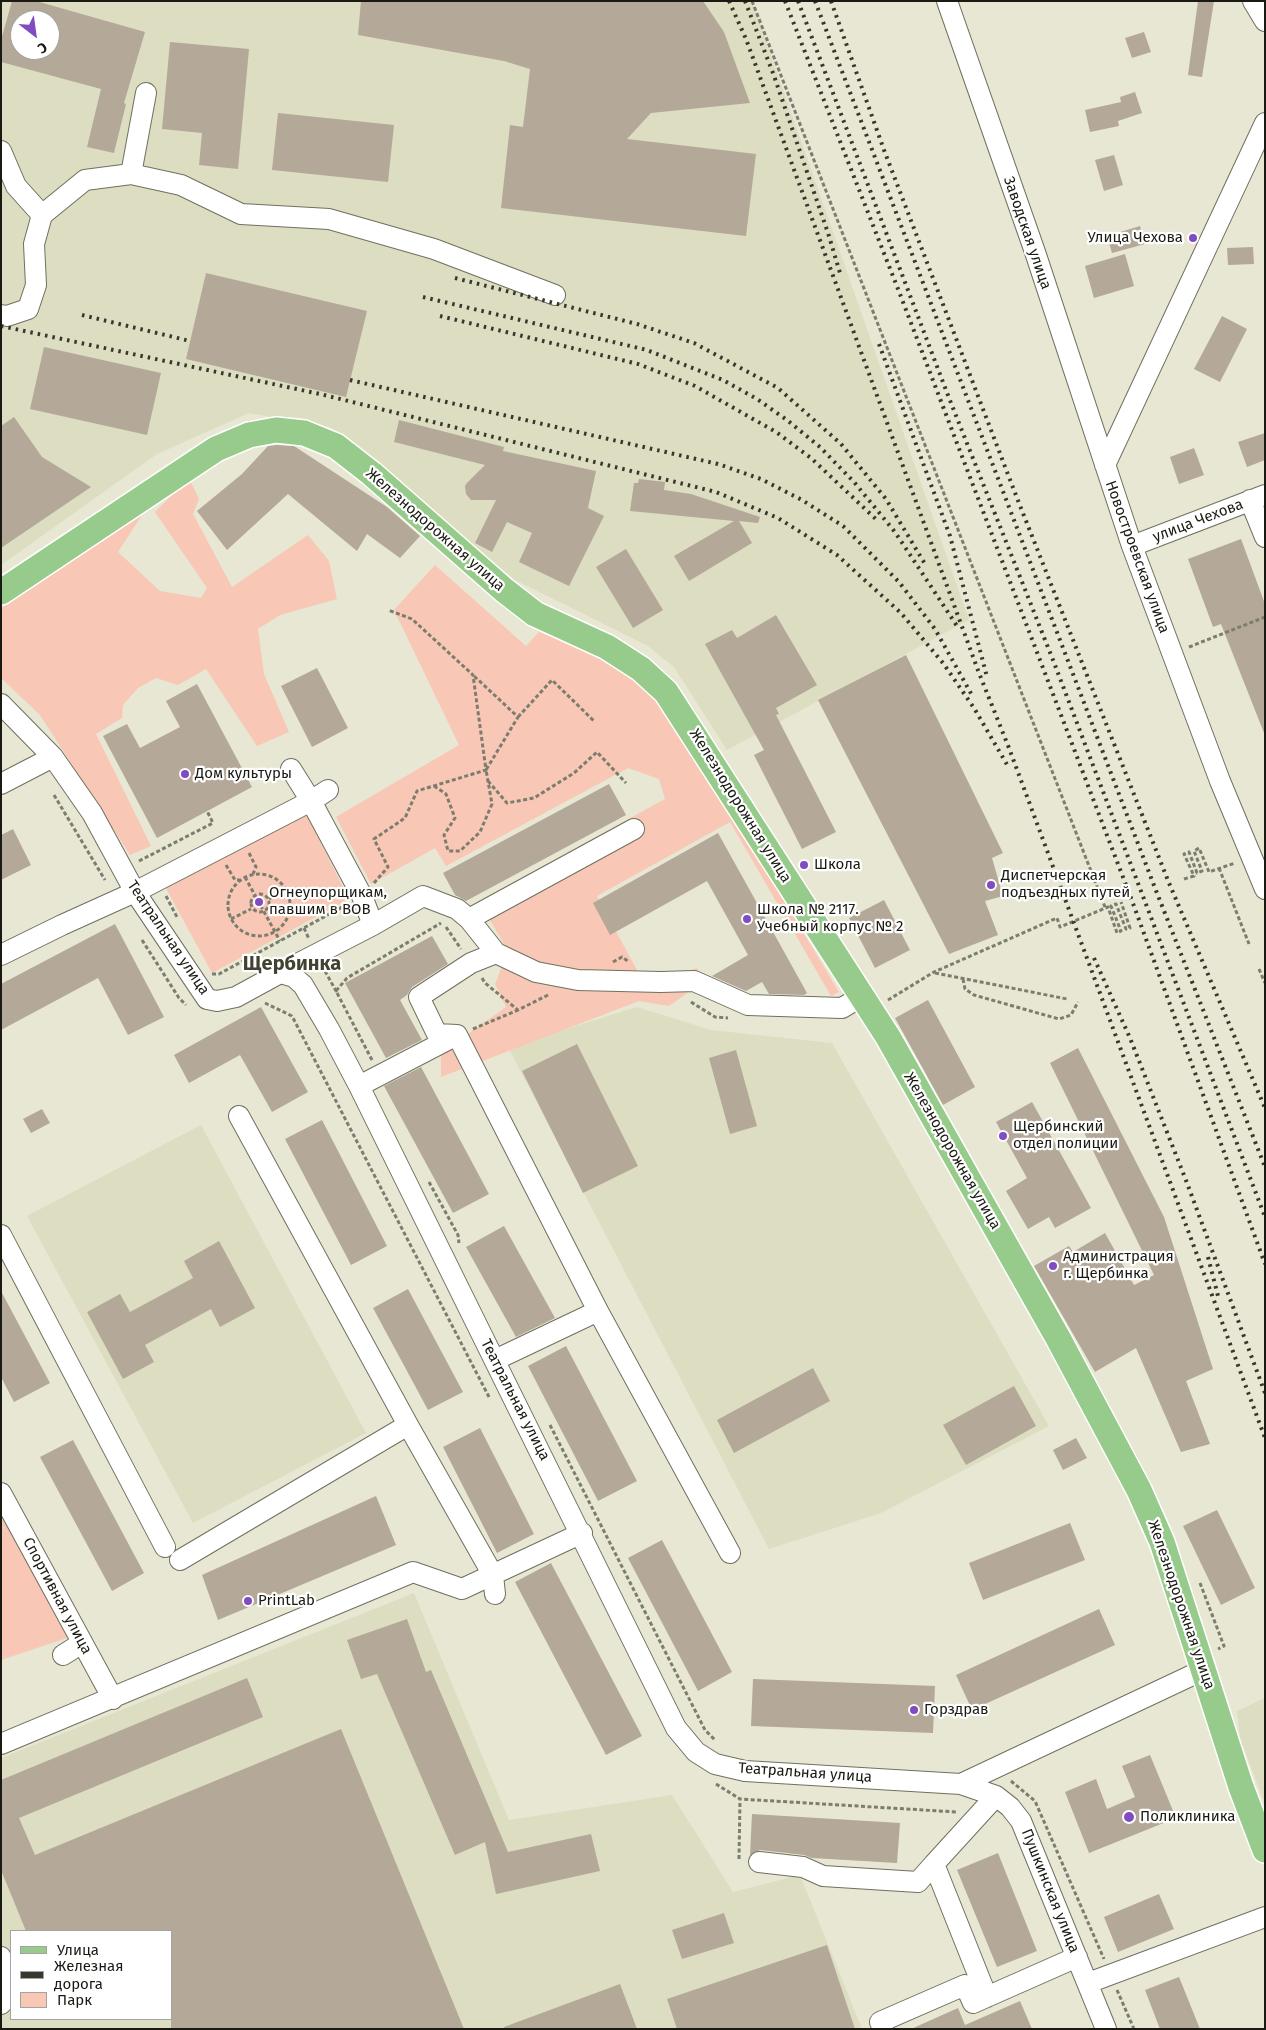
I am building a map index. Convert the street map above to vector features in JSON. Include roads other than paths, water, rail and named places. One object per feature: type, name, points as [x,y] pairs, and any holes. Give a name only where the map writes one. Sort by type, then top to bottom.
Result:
[{"type":"main road","name":"Железнодорожная улица","points":[[1,592],[216,449],[249,435],[276,430],[304,433],[336,446],[372,474],[504,590],[535,614],[607,647],[642,669],[666,692],[872,1000],[1058,1338],[1139,1490],[1162,1542],[1241,1787],[1265,1850]]},
{"type":"street","name":"Заводская улица","points":[[948,1],[1105,465]]},
{"type":"street","points":[[1253,1],[1265,21]]},
{"type":"street","points":[[131,174],[146,92]]},
{"type":"street","name":"Новостроевская улица","points":[[1265,123],[1105,465],[1132,546],[1220,781],[1265,889]]},
{"type":"street","points":[[1,151],[16,186],[42,215]]},
{"type":"street","points":[[1,315],[7,316],[28,309],[36,286],[34,244],[42,215],[85,180],[131,174],[181,185],[241,214],[328,219],[434,248],[555,295]]},
{"type":"street","points":[[1257,498],[1265,538]]},
{"type":"street","name":"улица Чехова","points":[[1132,546],[1257,498]]},
{"type":"street","name":"Театральная улица","points":[[1,704],[53,757],[92,813],[135,892],[206,999],[217,1001],[236,997],[280,973],[294,977],[303,986],[329,1029],[359,1086],[582,1533],[676,1728],[696,1752],[715,1764],[745,1771],[961,1784],[1201,1664]]},
{"type":"street","points":[[1,784],[53,757]]},
{"type":"street","points":[[291,769],[320,796],[373,925]]},
{"type":"street","points":[[1,955],[62,924],[135,892],[320,796]]},
{"type":"street","points":[[469,919],[634,829]]},
{"type":"street","points":[[280,973],[373,925],[423,896],[457,908],[469,919],[496,953],[536,972],[578,980],[694,981],[748,1005],[842,1008],[872,1000]]},
{"type":"street","points":[[457,1035],[437,1034],[419,997],[471,964],[496,953]]},
{"type":"street","points":[[359,1086],[457,1035]]},
{"type":"street","points":[[457,1035],[598,1311],[730,1553]]},
{"type":"street","points":[[239,1116],[494,1585]]},
{"type":"street","points":[[1,1235],[172,1554],[408,1425]]},
{"type":"street","points":[[495,1360],[598,1311]]},
{"type":"street","name":"Спортивная улица","points":[[1,1493],[112,1699]]},
{"type":"street","points":[[1,1744],[413,1572],[462,1589],[494,1585],[582,1533]]},
{"type":"street","points":[[63,1655],[82,1643]]},
{"type":"street","name":"Пушкинская улица","points":[[961,1784],[996,1796],[1010,1807],[1021,1821],[1106,2029]]},
{"type":"street","points":[[759,1862],[803,1867],[823,1876],[918,1882],[996,1796]]},
{"type":"street","points":[[934,1864],[987,1997]]},
{"type":"street","points":[[1088,1983],[1265,1917]]},
{"type":"street","points":[[1,1957],[10,1987]]},
{"type":"street","points":[[883,2029],[880,2022],[965,1985],[973,2003],[1076,1957]]},
{"type":"street","points":[[1,2004],[10,1991]]},
{"type":"railway","points":[[729,1],[746,39],[979,673],[1009,748],[1265,1438]]},
{"type":"railway","points":[[745,1],[773,73],[840,273]]},
{"type":"railway","points":[[785,1],[898,289],[1131,898],[1265,1264]]},
{"type":"railway","points":[[798,1],[949,398],[1053,660],[1265,1217]]},
{"type":"railway","points":[[815,1],[1155,888],[1265,1167]]},
{"type":"railway","points":[[831,1],[884,150],[1017,498],[1169,883],[1265,1108]]},
{"type":"railway","points":[[455,278],[637,324],[694,343],[778,388],[841,444],[886,499],[925,564]]},
{"type":"railway","points":[[423,297],[647,350],[723,380],[757,399],[820,447],[854,482],[895,532],[957,626]]},
{"type":"railway","points":[[82,315],[190,341]]},
{"type":"railway","points":[[440,316],[638,364],[695,386],[776,432],[811,458],[879,522]]},
{"type":"railway","points":[[1,326],[320,394],[716,492],[778,518],[837,555],[901,613],[943,663],[974,708],[1009,768]]},
{"type":"railway","points":[[879,344],[950,536],[987,677]]},
{"type":"railway","points":[[350,380],[718,464],[761,479],[802,500],[843,526],[899,582],[935,629],[973,697]]},
{"type":"railway","points":[[1094,958],[1130,1038],[1187,1183],[1265,1393]]},
{"type":"railway","points":[[1208,1257],[1218,1296]]},
{"type":"place","name":"Улица Чехова","points":[[1193,238]]},
{"type":"place","name":"Дом культуры","points":[[185,774]]},
{"type":"place","name":"Школа","points":[[804,865]]},
{"type":"place","name":"Диспетчерская подъездных путей","points":[[991,885]]},
{"type":"place","name":"Огнеупорщикам, павшим в ВОВ","points":[[259,902]]},
{"type":"place","name":"Школа № 2117. Учебный корпус № 2","points":[[747,919]]},
{"type":"place","name":"Щербинский отдел полиции","points":[[1003,1136]]},
{"type":"place","name":"Администрация г. Щербинка","points":[[1053,1266]]},
{"type":"place","name":"PrintLab","points":[[248,1601]]},
{"type":"place","name":"Горздрав","points":[[914,1710]]},
{"type":"place","name":"Поликлиника","points":[[1129,1817]]},
{"type":"district","name":"Щербинка","points":[[292,964]]}]
